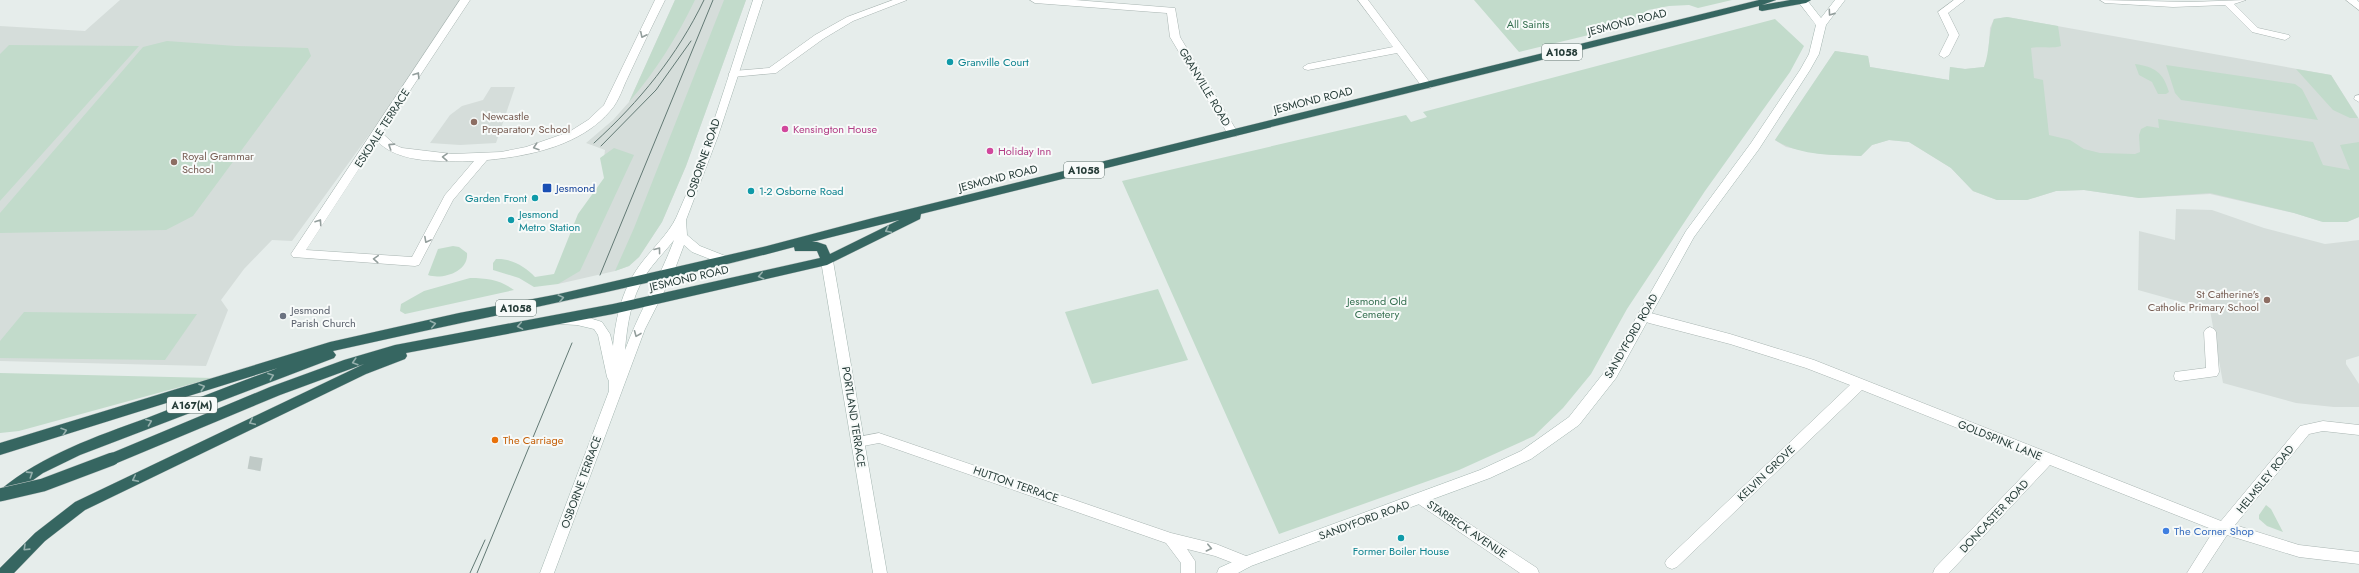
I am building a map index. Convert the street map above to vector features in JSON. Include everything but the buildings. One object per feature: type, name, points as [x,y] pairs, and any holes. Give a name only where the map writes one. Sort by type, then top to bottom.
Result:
[{"type":"highway","name":"JESMOND ROAD","points":[[636,281],[726,260],[1233,133],[1422,79],[1696,19],[1771,0]]},
{"type":"highway","name":"JESMOND ROAD","points":[[1696,19],[1803,0]]},
{"type":"highway","name":"JESMOND ROAD","points":[[626,306],[827,261],[935,207]]},
{"type":"highway","name":"A1058","points":[[726,260],[748,259],[817,246],[822,248],[827,261]]},
{"type":"highway","name":"A1058","points":[[396,333],[636,281]]},
{"type":"highway","name":"A1058","points":[[447,339],[626,306]]},
{"type":"highway","name":"A167(M)","points":[[0,450],[330,347],[396,333]]},
{"type":"highway","name":"A167(M)","points":[[0,499],[23,479],[68,453],[234,389],[396,333]]},
{"type":"highway","name":"A167(M)","points":[[0,495],[48,485],[275,391],[348,364],[395,350],[447,339]]},
{"type":"highway","points":[[5,573],[22,552],[47,529],[80,506],[362,370],[447,339]]},
{"type":"street","name":"ESKDALE TERRACE","points":[[465,0],[378,135],[297,254],[415,262],[449,198],[484,157]]},
{"type":"street","points":[[378,135],[392,148],[413,154],[484,157],[530,149],[569,137],[598,119],[608,107],[660,0]]},
{"type":"street","name":"OSBORNE ROAD","points":[[626,306],[636,281],[681,220],[758,0]]},
{"type":"street","points":[[733,74],[772,71],[819,37],[850,19],[902,0]]},
{"type":"street","name":"GRANVILLE ROAD","points":[[1035,0],[1172,10],[1175,37],[1186,58],[1233,133]]},
{"type":"street","points":[[1363,0],[1422,79]]},
{"type":"street","points":[[1803,0],[1821,25]]},
{"type":"street","name":"SANDYFORD ROAD","points":[[1224,573],[1246,562],[1422,499],[1485,474],[1526,455],[1574,421],[1611,374],[1690,234],[1754,146],[1805,70],[1815,50],[1821,25],[1840,0]]},
{"type":"street","points":[[1944,55],[1954,35],[1943,12],[1960,0]]},
{"type":"street","points":[[2105,0],[2156,4],[2227,2],[2241,0]]},
{"type":"street","points":[[2351,0],[2359,7]]},
{"type":"street","points":[[2227,2],[2255,30],[2285,38]]},
{"type":"street","points":[[1308,67],[1400,49]]},
{"type":"street","points":[[681,220],[681,237],[696,248],[726,260]]},
{"type":"street","name":"OSBORNE TERRACE","points":[[547,573],[639,329],[655,299],[681,237]]},
{"type":"street","name":"PORTLAND TERRACE","points":[[827,261],[880,573]]},
{"type":"street","name":"OSBORNE TERRACE","points":[[615,390],[626,306]]},
{"type":"street","name":"GOLDSPINK LANE","points":[[1643,316],[1653,320],[1769,350],[1810,364],[2224,528],[2298,551],[2359,558]]},
{"type":"street","points":[[548,321],[577,320],[598,325],[604,334],[615,390]]},
{"type":"street","points":[[2180,376],[2213,372],[2210,332]]},
{"type":"street","name":"KELVIN GROVE","points":[[1672,563],[1860,384]]},
{"type":"street","name":"HELMSLEY ROAD","points":[[2194,573],[2224,528],[2305,430],[2323,426],[2359,430]]},
{"type":"street","name":"HUTTON TERRACE","points":[[858,442],[879,438],[1172,539],[1216,550],[1246,562]]},
{"type":"street","name":"DONCASTER ROAD","points":[[1940,573],[2047,459]]},
{"type":"street","name":"STARBECK AVENUE","points":[[1422,499],[1532,573]]},
{"type":"street","points":[[1172,539],[1188,561],[1188,573]]},
{"type":"shaded area","name":"Royal Grammar School","points":[[120,0],[461,0],[406,84],[292,241],[272,240],[244,269],[221,300],[228,310],[206,366],[0,361],[0,26],[85,31]]},
{"type":"shaded area","points":[[675,0],[746,0],[686,166],[662,222],[639,257],[629,266],[615,271],[558,284],[610,176],[604,158],[605,150],[586,143],[613,120],[629,102]]},
{"type":"shaded area","points":[[2007,17],[2331,75],[2359,119],[2359,217],[2347,222],[2323,222],[2294,213],[2210,194],[2139,198],[2084,190],[2056,191],[2027,200],[1997,200],[1973,191],[1951,168],[1909,142],[1889,140],[1872,145],[1861,156],[1820,154],[1786,147],[1775,140],[1835,51],[1868,56],[1870,67],[1949,80],[1950,67],[1965,69],[1984,67],[1988,56],[1990,28],[1994,19]]},
{"type":"shaded area","name":"Newcastle Preparatory School","points":[[491,87],[515,87],[496,143],[460,145],[430,143],[450,115],[462,106],[483,100]]},
{"type":"shaded area","name":"St Catherine's Catholic Primary School","points":[[2176,209],[2212,210],[2264,228],[2325,244],[2359,240],[2359,356],[2346,360],[2346,364],[2359,384],[2359,407],[2334,407],[2296,403],[2223,383],[2210,310],[2138,290],[2139,231],[2175,240]]},
{"type":"green space","points":[[675,0],[695,0],[665,53],[629,102]]},
{"type":"green space","points":[[724,0],[746,0],[686,166],[662,222],[639,257],[629,266],[615,271],[634,228]]},
{"type":"green space","name":"All Saints","points":[[1474,0],[1732,0],[1698,8],[1689,5],[1669,6],[1648,10],[1635,18],[1634,24],[1519,52]]},
{"type":"green space","points":[[2007,17],[2058,26],[2061,46],[2031,48],[2034,78],[2043,80],[2049,135],[2070,140],[2084,149],[2100,153],[2135,154],[2140,152],[2139,135],[2141,129],[2147,126],[2159,128],[2158,119],[2313,142],[2323,165],[2350,170],[2340,145],[2359,142],[2359,217],[2347,222],[2323,222],[2294,213],[2210,193],[2139,198],[2084,190],[2056,191],[2027,200],[1997,200],[1973,191],[1951,168],[1909,142],[1889,140],[1872,145],[1861,156],[1816,154],[1795,149],[1775,140],[1835,51],[1868,56],[1870,67],[1949,80],[1950,67],[1965,69],[1984,67],[1994,19]]},
{"type":"green space","name":"Jesmond Old Cemetery","points":[[1775,19],[1804,46],[1790,72],[1705,191],[1627,309],[1591,374],[1563,408],[1534,436],[1459,470],[1279,534],[1122,181],[1406,115],[1411,122],[1427,117],[1423,112]]},
{"type":"green space","points":[[167,41],[236,46],[308,48],[311,56],[193,216],[166,230],[0,233],[0,213],[143,47]]},
{"type":"green space","points":[[9,45],[139,46],[0,201],[0,54]]},
{"type":"green space","points":[[2135,64],[2153,69],[2161,75],[2169,92],[2166,94],[2158,94],[2152,82],[2139,75]]},
{"type":"green space","points":[[2166,65],[2295,84],[2302,89],[2318,120],[2181,100],[2175,93]]},
{"type":"green space","points":[[2296,69],[2331,75],[2358,118],[2350,118],[2333,110]]},
{"type":"green space","points":[[614,148],[634,155],[580,271],[558,284],[534,287],[519,278],[493,270],[493,263],[496,259],[502,259],[518,264],[535,277],[554,274],[578,214],[604,178],[600,158]]},
{"type":"green space","points":[[453,246],[459,247],[467,253],[464,265],[454,273],[447,275],[428,275],[438,249]]},
{"type":"green space","points":[[470,278],[494,280],[514,290],[405,314],[400,311],[401,304],[424,291]]},
{"type":"green space","points":[[1158,289],[1188,360],[1092,384],[1065,312]]},
{"type":"green space","points":[[24,312],[197,314],[165,360],[0,358],[0,341]]},
{"type":"green space","points":[[0,373],[213,378],[19,431],[0,433]]},
{"type":"green space","points":[[2266,505],[2271,509],[2283,532],[2267,526],[2259,519],[2259,515]]},
{"type":"tunnel","points":[[254,470],[257,453]]},
{"type":"tram line","points":[[594,143],[627,111],[656,77],[682,40],[704,0]]},
{"type":"tram line","points":[[600,275],[713,0]]},
{"type":"tram line","points":[[601,146],[656,90],[691,41]]},
{"type":"tram line","points":[[477,573],[572,343]]},
{"type":"tram line","points":[[470,573],[485,540]]},
{"type":"place","name":"Granville Court","points":[[950,62]]},
{"type":"place","name":"Newcastle Preparatory School","points":[[474,122]]},
{"type":"place","name":"Kensington House","points":[[785,129]]},
{"type":"place","name":"Holiday Inn","points":[[990,151]]},
{"type":"place","name":"Royal Grammar School","points":[[174,162]]},
{"type":"place","name":"Jesmond","points":[[547,188]]},
{"type":"place","name":"1-2 Osborne Road","points":[[751,191]]},
{"type":"place","name":"Garden Front","points":[[535,198]]},
{"type":"place","name":"Jesmond Metro Station","points":[[511,220]]},
{"type":"place","name":"St Catherine's Catholic Primary School","points":[[2267,300]]},
{"type":"place","name":"Jesmond Parish Church","points":[[283,316]]},
{"type":"place","name":"The Carriage","points":[[495,440]]},
{"type":"place","name":"The Corner Shop","points":[[2166,531]]},
{"type":"place","name":"Former Boiler House","points":[[1401,538]]}]
